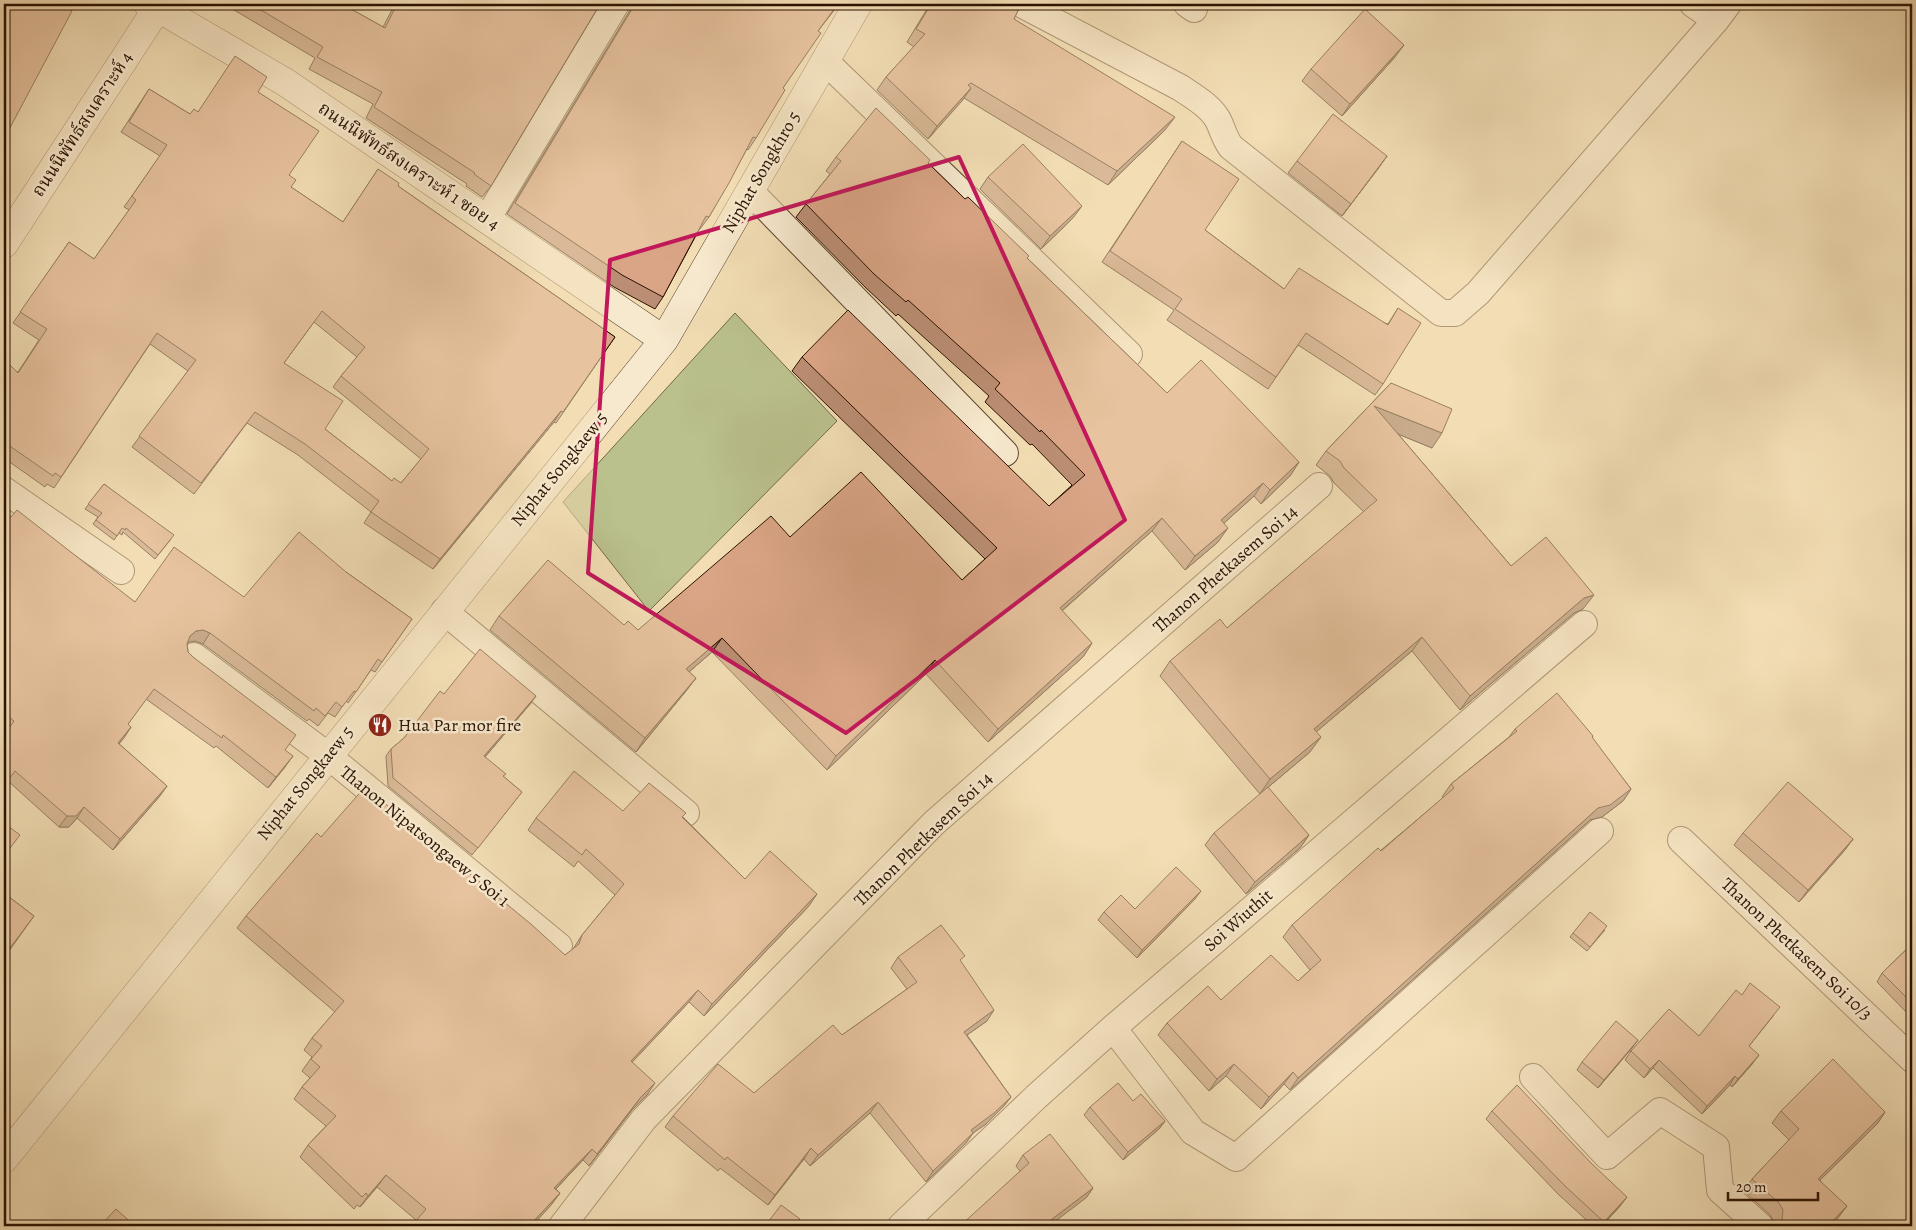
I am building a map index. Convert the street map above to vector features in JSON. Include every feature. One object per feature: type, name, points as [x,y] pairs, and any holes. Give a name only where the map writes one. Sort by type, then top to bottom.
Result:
[{"type":"street","points":[[487,219],[616,4]]},
{"type":"street","name":"Niphat Songkhro 5","points":[[664,340],[858,4]]},
{"type":"street","points":[[1021,4],[1181,88],[1206,105],[1219,121],[1223,135],[1231,147],[1441,313],[1455,313],[1478,293],[1722,12],[1693,4]]},
{"type":"street","name":"ถนนนิพัทธ์สงเคราะห์ 1 ซอย 4","points":[[156,5],[285,82],[664,340]]},
{"type":"street","name":"ถนนนิพัทธ์สงเคราะห์ 4","points":[[4,244],[156,5]]},
{"type":"street","points":[[825,61],[1129,354]]},
{"type":"street","points":[[750,191],[1006,453]]},
{"type":"street","name":"Niphat Songkaew 5","points":[[4,1159],[327,755],[664,340]]},
{"type":"street","name":"Thanon Phetkasem Soi 14","points":[[562,1226],[644,1119],[934,823],[1320,486]]},
{"type":"street","points":[[4,490],[122,571]]},
{"type":"street","points":[[444,611],[686,813]]},
{"type":"street","name":"Soi Wiuthit","points":[[901,1226],[1036,1097],[1113,1028],[1584,624]]},
{"type":"street","name":"Thanon Nipatsongaew 5 Soi 1","points":[[194,656],[327,755],[559,946]]},
{"type":"street","points":[[1113,1028],[1193,1132],[1236,1158],[1600,831]]},
{"type":"street","name":"Thanon Phetkasem Soi 10/3","points":[[1681,840],[1912,1059]]},
{"type":"street","points":[[1533,1077],[1607,1156],[1660,1111],[1716,1147],[1720,1190],[1760,1226]]},
{"type":"highlighted area","points":[[959,157],[1125,520],[846,733],[588,573],[610,260]]},
{"type":"green space","points":[[735,313],[837,421],[649,611],[563,502]]},
{"type":"building","points":[[4,4],[59,4],[72,11],[4,139]]},
{"type":"building","points":[[251,4],[342,4],[385,28],[397,4],[600,4],[491,186],[475,173],[374,107],[382,92],[317,57],[323,47]]},
{"type":"building","points":[[635,4],[838,4],[818,31],[821,33],[783,88],[785,90],[756,138],[753,137],[709,217],[706,216],[663,297],[622,275],[515,203]]},
{"type":"building","points":[[931,4],[1021,4],[1014,19],[1175,117],[1117,171],[971,83],[968,85],[971,88],[937,126],[886,77],[925,34],[916,29]]},
{"type":"building","points":[[1365,9],[1404,45],[1350,104],[1311,69]]},
{"type":"building","points":[[235,56],[267,77],[258,92],[319,131],[289,175],[296,180],[291,187],[343,222],[378,169],[399,183],[398,186],[615,337],[563,412],[561,411],[440,559],[371,512],[379,501],[305,444],[255,412],[201,483],[139,436],[196,360],[157,333],[61,477],[55,473],[53,476],[4,442],[4,369],[8,363],[18,373],[47,329],[20,312],[69,242],[94,259],[136,200],[132,196],[167,145],[129,122],[149,89],[190,114],[194,109],[198,112]],"holes":[[[322,311],[365,347],[341,376],[429,449],[401,483],[394,478],[392,481],[325,429],[343,401],[284,363]]]},
{"type":"building","points":[[876,108],[930,160],[928,163],[965,199],[968,197],[1029,256],[1027,258],[1167,393],[1201,360],[1299,462],[1270,490],[1263,483],[1221,520],[1228,528],[1195,556],[1162,518],[1060,608],[1092,643],[998,729],[935,660],[836,756],[722,638],[686,669],[696,678],[645,738],[499,616],[548,560],[624,625],[628,621],[638,630],[771,516],[790,537],[861,472],[962,580],[997,548],[802,357],[848,310],[1049,506],[1085,475],[1041,430],[1040,432],[995,389],[1000,383],[908,300],[906,302],[874,274],[806,204],[841,161],[836,157]]},
{"type":"building","points":[[1333,114],[1387,156],[1351,204],[1297,161]]},
{"type":"building","points":[[1182,141],[1239,179],[1205,230],[1284,289],[1299,268],[1388,325],[1398,308],[1421,323],[1383,384],[1306,333],[1276,377],[1175,309],[1182,299],[1110,251]]},
{"type":"building","points":[[1023,144],[1082,206],[1050,236],[988,177]]},
{"type":"building","points":[[1391,383],[1452,409],[1442,433],[1374,406],[1511,566],[1546,537],[1594,595],[1584,598],[1470,696],[1422,637],[1314,729],[1321,737],[1270,779],[1170,661],[1220,619],[1227,628],[1377,500],[1344,468],[1340,461],[1326,451]]},
{"type":"building","points":[[104,484],[174,535],[158,555],[126,528],[125,530],[122,528],[117,536],[96,520],[102,513],[88,504]]},
{"type":"building","points":[[17,510],[135,602],[174,547],[244,597],[299,532],[346,572],[412,619],[382,662],[378,659],[356,692],[354,691],[342,707],[336,702],[325,716],[316,708],[314,711],[210,633],[203,630],[196,631],[190,636],[187,644],[188,652],[296,735],[285,750],[293,756],[276,777],[223,735],[222,738],[154,689],[128,724],[131,727],[118,743],[167,786],[120,839],[84,807],[76,816],[67,816],[15,771],[4,786],[4,735],[14,721],[4,713],[4,512],[11,517]]},
{"type":"building","points":[[480,649],[536,696],[484,756],[506,774],[503,776],[522,792],[478,848],[393,778],[391,749],[404,738],[440,691],[444,694]]},
{"type":"building","points":[[1557,693],[1593,736],[1631,789],[1610,805],[1598,808],[1298,1078],[1293,1072],[1269,1097],[1234,1064],[1217,1079],[1167,1023],[1208,986],[1221,1000],[1271,955],[1298,981],[1321,960],[1292,925],[1378,848],[1381,851],[1454,788],[1451,784],[1517,731],[1515,729]]},
{"type":"building","points":[[574,771],[623,811],[649,783],[686,813],[682,817],[745,879],[770,851],[817,894],[712,1004],[698,990],[631,1061],[655,1083],[640,1098],[597,1154],[592,1149],[554,1188],[560,1193],[529,1226],[420,1226],[415,1222],[426,1209],[386,1175],[368,1196],[366,1193],[362,1197],[308,1145],[336,1116],[302,1087],[320,1067],[311,1059],[322,1046],[312,1038],[344,1001],[246,916],[317,833],[321,837],[365,787],[532,925],[565,955],[579,944],[582,935],[624,884],[586,849],[582,855],[536,818]]},
{"type":"building","points":[[1788,782],[1853,839],[1808,890],[1743,833]]},
{"type":"building","points":[[1268,787],[1309,835],[1255,882],[1214,833]]},
{"type":"building","points":[[4,823],[20,835],[4,856]]},
{"type":"building","points":[[1176,867],[1201,891],[1142,950],[1104,912],[1121,895],[1135,909]]},
{"type":"building","points":[[4,893],[34,916],[10,948],[4,943]]},
{"type":"building","points":[[1590,912],[1607,926],[1590,947],[1573,933]]},
{"type":"building","points":[[941,925],[965,956],[960,960],[994,1010],[964,1032],[1011,1097],[994,1113],[971,1130],[973,1133],[933,1171],[878,1102],[818,1155],[811,1148],[775,1195],[727,1157],[725,1160],[673,1116],[718,1064],[754,1093],[833,1025],[842,1035],[917,982],[898,957]]},
{"type":"building","points":[[1912,944],[1912,1003],[1882,973]]},
{"type":"building","points":[[1750,983],[1780,1007],[1749,1046],[1759,1055],[1738,1079],[1735,1076],[1707,1106],[1659,1060],[1650,1069],[1631,1051],[1669,1009],[1699,1036],[1736,990],[1742,995]]},
{"type":"building","points":[[1616,1021],[1638,1040],[1604,1080],[1582,1062]]},
{"type":"building","points":[[1833,1059],[1885,1112],[1818,1179],[1847,1206],[1828,1226],[1790,1226],[1782,1219],[1783,1210],[1779,1203],[1752,1179],[1799,1129],[1781,1111]]},
{"type":"building","points":[[1118,1083],[1133,1101],[1141,1094],[1165,1121],[1128,1152],[1090,1107]]},
{"type":"building","points":[[1517,1085],[1592,1164],[1627,1197],[1604,1222],[1564,1185],[1492,1111]]},
{"type":"building","points":[[1050,1134],[1093,1188],[1043,1226],[960,1226],[1029,1163],[1023,1155]]},
{"type":"building","points":[[781,1205],[800,1219],[794,1226],[765,1226]]},
{"type":"building","points":[[116,1209],[135,1226],[100,1226]]},
{"type":"place","name":"Hua Par mor fire","points":[[380,725]]}]
